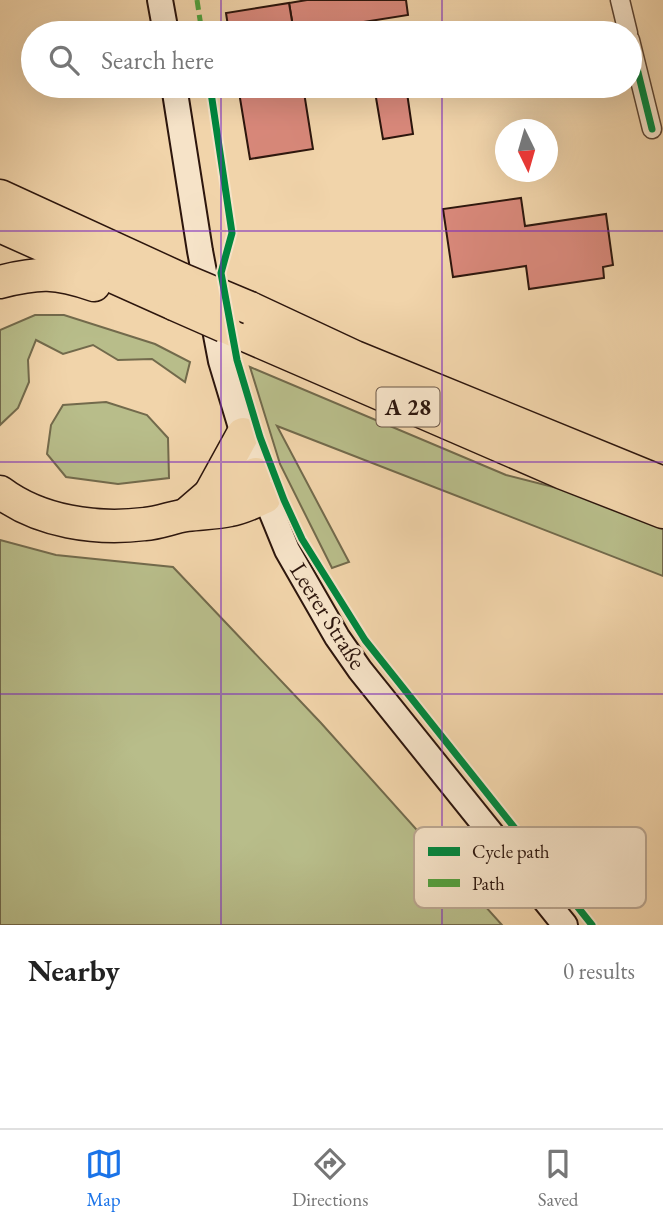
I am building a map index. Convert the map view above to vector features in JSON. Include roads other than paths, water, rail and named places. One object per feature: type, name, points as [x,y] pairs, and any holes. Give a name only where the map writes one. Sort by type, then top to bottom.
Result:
[{"type":"highway","name":"A 28","points":[[0,196],[179,292],[254,341],[562,473],[663,512]]},
{"type":"highway","name":"A 28","points":[[0,226],[179,292],[250,309],[355,356],[663,483]]},
{"type":"highway","points":[[0,282],[28,275],[70,277],[144,304],[179,292]]},
{"type":"highway","points":[[185,515],[210,494],[243,435]]},
{"type":"highway","points":[[210,494],[260,486]]},
{"type":"highway","points":[[0,492],[24,506],[51,516],[86,525],[111,526],[147,524],[185,515],[232,510],[260,486]]},
{"type":"main road","points":[[160,0],[164,21]]},
{"type":"main road","name":"Leerer Straße","points":[[176,98],[200,251],[221,361],[260,486],[287,550],[337,637],[385,702],[486,827]]},
{"type":"main road","name":"Leerer Straße","points":[[551,908],[565,925]]},
{"type":"street","points":[[620,0],[625,21]]},
{"type":"street","points":[[642,89],[652,129]]}]
